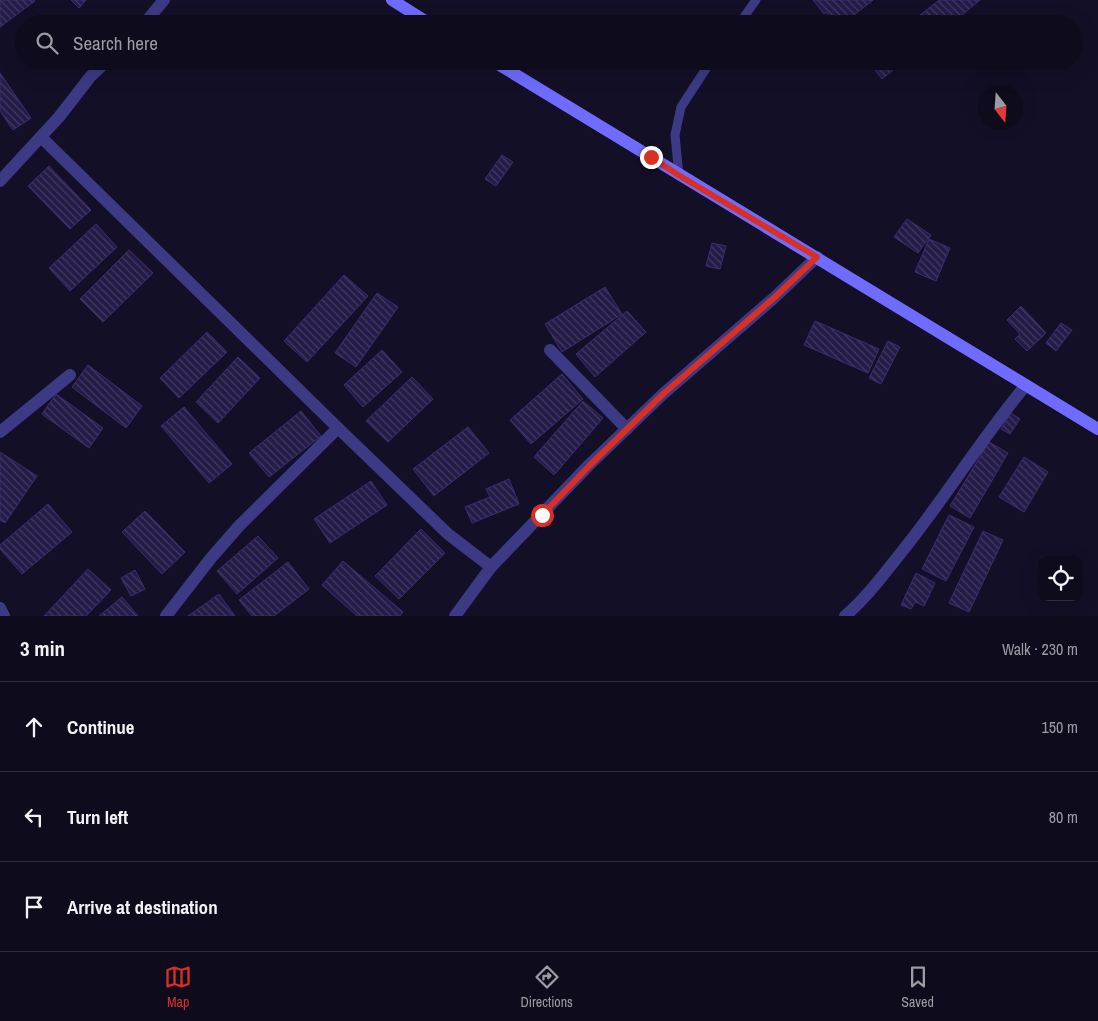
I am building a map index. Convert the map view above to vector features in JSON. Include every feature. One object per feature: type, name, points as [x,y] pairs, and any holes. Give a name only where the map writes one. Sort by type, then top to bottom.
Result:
[{"type":"main road","points":[[392,0],[416,15]]},
{"type":"main road","points":[[508,70],[1098,429]]},
{"type":"street","points":[[152,15],[164,0]]},
{"type":"street","points":[[0,181],[59,117],[97,70]]},
{"type":"street","points":[[41,137],[448,534],[491,567]]},
{"type":"street","points":[[455,616],[491,567],[590,465],[663,394],[775,297],[817,257]]},
{"type":"street","points":[[550,350],[627,429]]},
{"type":"street","points":[[0,432],[70,375]]},
{"type":"street","points":[[845,616],[871,590],[920,529],[999,418],[1026,384]]},
{"type":"street","points":[[166,616],[211,558],[239,526],[338,428]]},
{"type":"street","points":[[0,608],[4,616]]},
{"type":"lane","points":[[745,15],[756,0]]},
{"type":"lane","points":[[680,176],[675,136],[681,107],[705,70]]},
{"type":"building","points":[[0,0],[35,1],[15,15],[0,27]]},
{"type":"building","points":[[71,0],[86,0],[79,8]]},
{"type":"building","points":[[813,0],[873,0],[854,15],[828,15],[826,12],[824,14]]},
{"type":"building","points":[[939,0],[980,0],[962,15],[920,15]]},
{"type":"building","points":[[875,70],[893,70],[882,79]]},
{"type":"building","points":[[0,73],[31,118],[13,130],[0,111]]},
{"type":"building","points":[[502,155],[513,162],[496,186],[485,179]]},
{"type":"building","points":[[49,166],[91,210],[70,229],[28,186]]},
{"type":"building","points":[[907,219],[931,235],[918,253],[894,237]]},
{"type":"building","points":[[96,224],[117,247],[70,291],[49,268]]},
{"type":"building","points":[[929,239],[950,248],[936,281],[915,272]]},
{"type":"building","points":[[712,243],[726,246],[720,269],[706,266]]},
{"type":"building","points":[[129,250],[153,273],[103,322],[80,299]]},
{"type":"building","points":[[344,275],[368,296],[307,362],[284,341]]},
{"type":"building","points":[[605,287],[622,314],[562,352],[545,324]]},
{"type":"building","points":[[377,293],[398,307],[356,367],[335,353]]},
{"type":"building","points":[[1021,306],[1046,333],[1027,351],[1015,339],[1020,334],[1007,320]]},
{"type":"building","points":[[627,311],[646,332],[595,377],[576,354]]},
{"type":"building","points":[[815,321],[879,349],[868,373],[804,345]]},
{"type":"building","points":[[1061,323],[1072,330],[1056,351],[1046,343]]},
{"type":"building","points":[[207,332],[227,352],[179,398],[160,378]]},
{"type":"building","points":[[888,341],[900,347],[881,384],[869,378]]},
{"type":"building","points":[[382,350],[402,372],[363,407],[344,385]]},
{"type":"building","points":[[238,357],[260,378],[218,423],[196,402]]},
{"type":"building","points":[[88,365],[142,406],[126,428],[72,387]]},
{"type":"building","points":[[562,374],[583,399],[531,444],[510,420]]},
{"type":"building","points":[[412,377],[433,399],[388,442],[366,421]]},
{"type":"building","points":[[56,394],[103,428],[89,448],[42,414]]},
{"type":"building","points":[[583,401],[603,418],[554,475],[534,457]]},
{"type":"building","points":[[184,407],[232,464],[209,483],[161,426]]},
{"type":"building","points":[[301,411],[321,436],[269,477],[249,453]]},
{"type":"building","points":[[1011,413],[1020,419],[1010,434],[1001,429]]},
{"type":"building","points":[[468,427],[489,453],[434,496],[413,469]]},
{"type":"building","points":[[989,442],[1008,453],[970,518],[950,506]]},
{"type":"building","points":[[0,452],[37,476],[5,523],[0,520]]},
{"type":"building","points":[[1024,457],[1048,472],[1024,512],[999,497]]},
{"type":"building","points":[[509,479],[519,504],[472,523],[465,507],[490,497],[486,489]]},
{"type":"building","points":[[371,481],[387,505],[330,543],[314,519]]},
{"type":"building","points":[[48,504],[72,532],[22,574],[0,549],[0,545]]},
{"type":"building","points":[[145,511],[185,552],[162,574],[122,532]]},
{"type":"building","points":[[949,515],[974,527],[946,581],[922,569]]},
{"type":"building","points":[[421,529],[445,553],[399,599],[375,576]]},
{"type":"building","points":[[983,531],[1003,540],[969,612],[949,603]]},
{"type":"building","points":[[258,536],[278,558],[237,594],[217,571]]},
{"type":"building","points":[[343,561],[403,612],[400,616],[357,616],[322,585]]},
{"type":"building","points":[[288,562],[309,589],[274,616],[252,616],[239,600]]},
{"type":"building","points":[[88,569],[111,590],[86,616],[44,616]]},
{"type":"building","points":[[135,570],[145,589],[131,596],[121,578]]},
{"type":"building","points":[[916,573],[935,583],[924,606],[915,602],[911,609],[901,605]]},
{"type":"building","points":[[219,594],[235,616],[188,616]]},
{"type":"building","points":[[122,597],[138,616],[99,616]]},
{"type":"route","points":[[542,515],[663,394],[775,297],[817,257],[651,157]]}]
